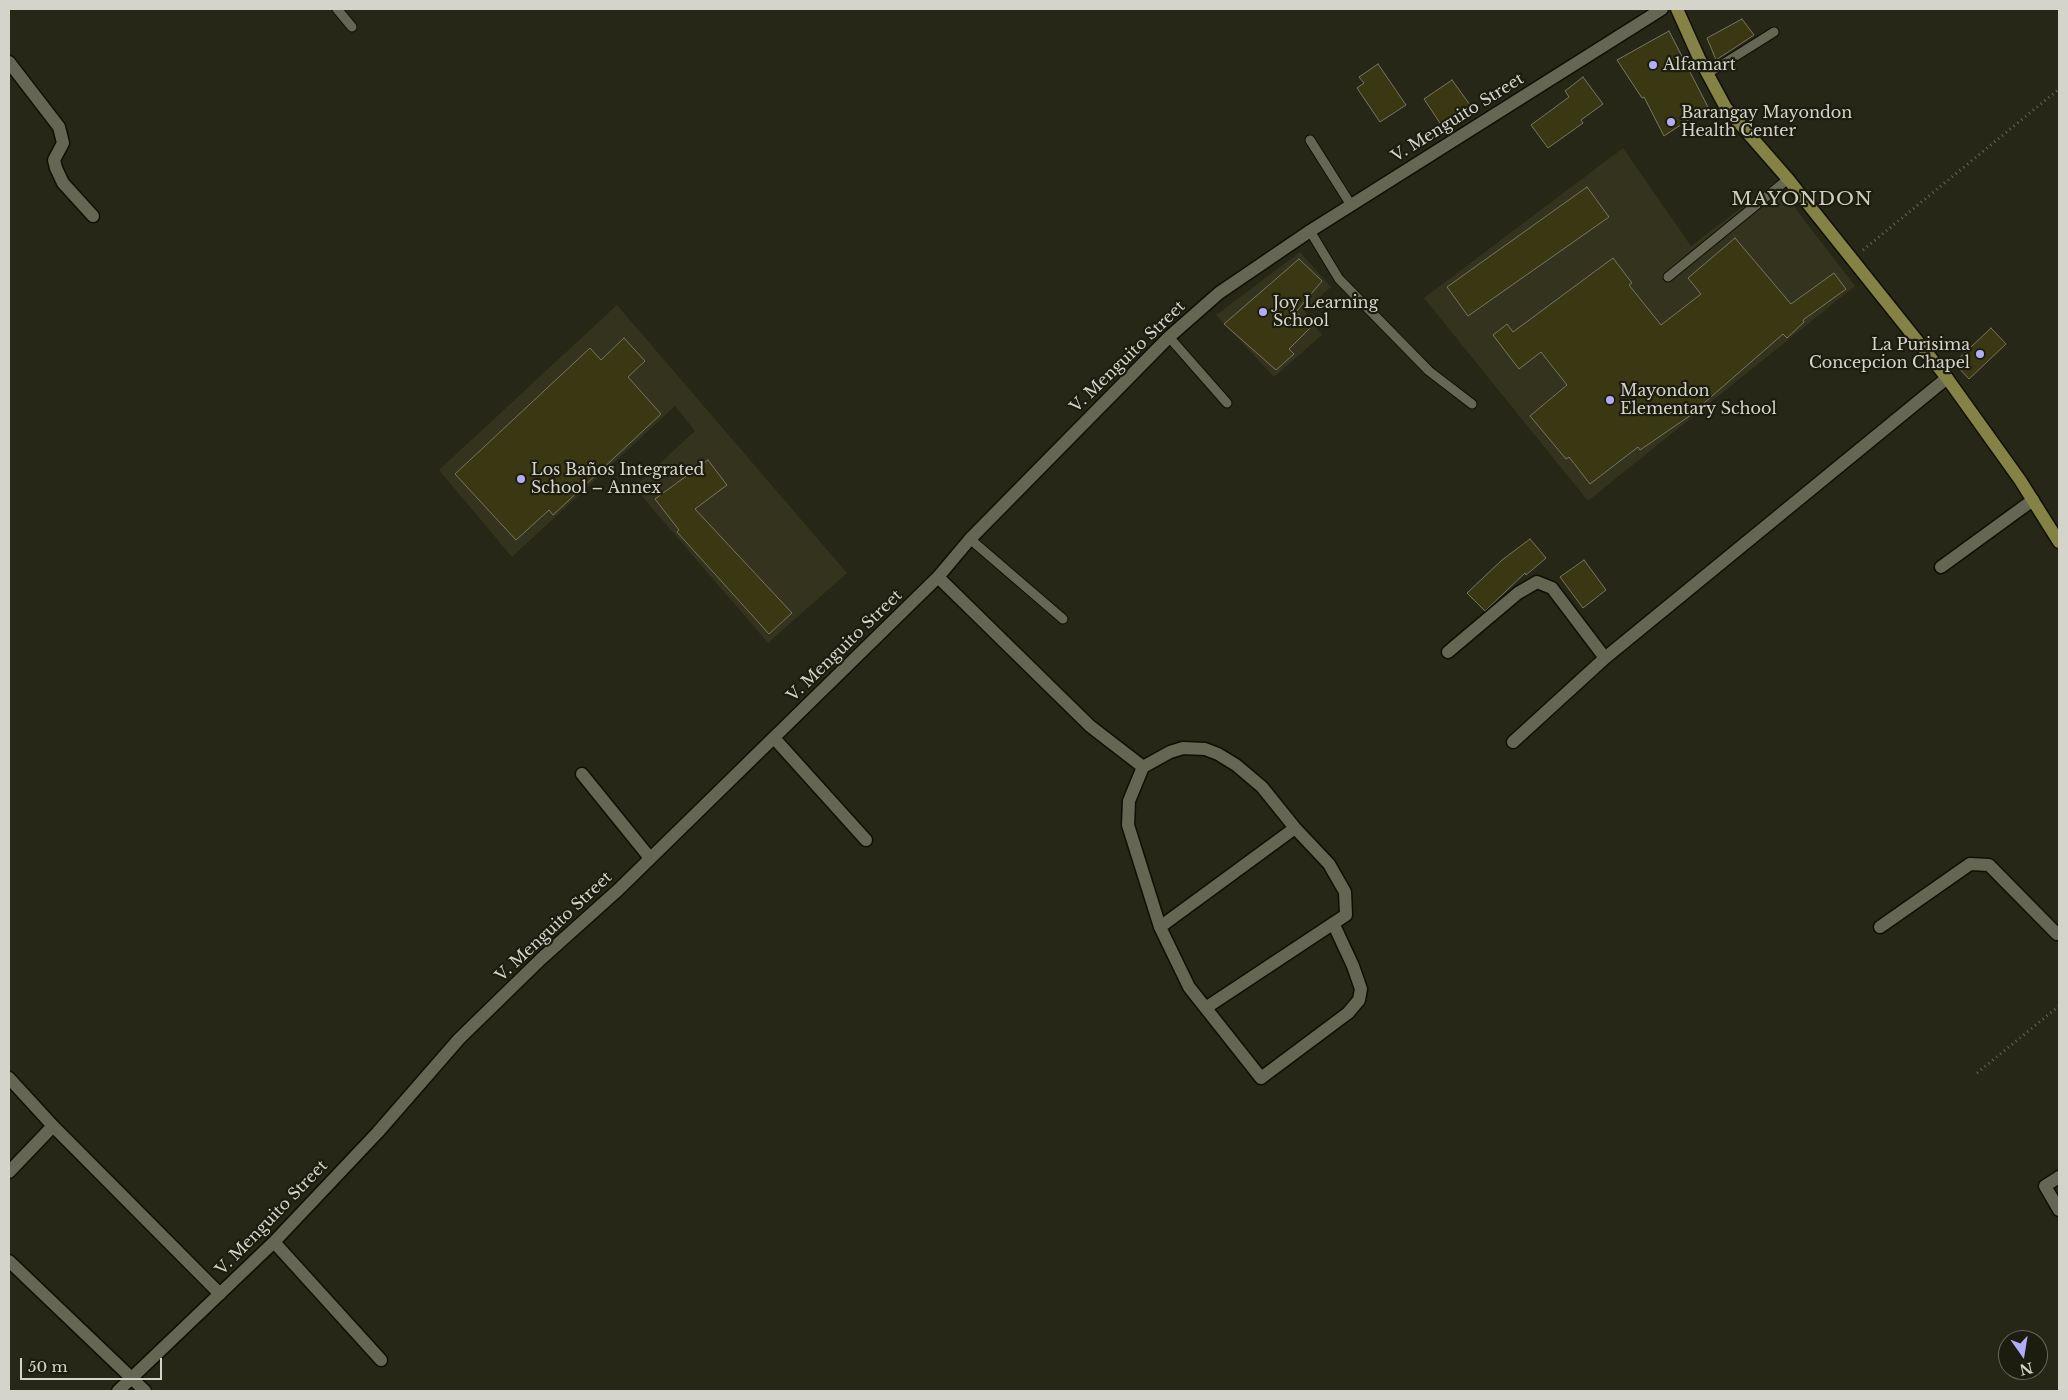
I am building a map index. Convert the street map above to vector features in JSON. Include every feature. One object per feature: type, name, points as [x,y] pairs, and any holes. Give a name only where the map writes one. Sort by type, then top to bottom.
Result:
[{"type":"street","name":"V. Menguito Street","points":[[118,1391],[274,1242],[378,1132],[459,1039],[541,958],[650,858],[774,738],[938,577],[970,539],[1169,338],[1219,293],[1352,204],[1662,9]]},
{"type":"street","points":[[1677,9],[1707,74],[1726,108],[1788,179],[1850,260],[1947,378],[2033,500],[2059,542]]},
{"type":"street","points":[[9,62],[59,127],[63,143],[54,160],[56,168],[63,183],[93,216]]},
{"type":"street","points":[[1513,742],[1605,658],[1947,378]]},
{"type":"street","points":[[1941,567],[2033,500]]},
{"type":"street","points":[[938,577],[1090,726],[1143,767]]},
{"type":"street","points":[[1448,652],[1518,594],[1537,582],[1552,588],[1605,658]]},
{"type":"street","points":[[774,738],[866,840]]},
{"type":"street","points":[[1207,1007],[1334,925],[1346,915],[1345,892],[1329,864],[1295,828],[1262,787],[1218,754],[1204,749],[1183,748],[1170,752],[1143,767],[1129,801],[1128,826],[1160,927],[1186,980],[1261,1078],[1348,1013],[1359,1000],[1360,989],[1353,966],[1334,925]]},
{"type":"street","points":[[582,774],[650,858]]},
{"type":"street","points":[[1160,927],[1295,828]]},
{"type":"street","points":[[1880,927],[1970,864],[1989,865],[2057,934],[2059,933]]},
{"type":"street","points":[[9,1078],[53,1126],[220,1294]]},
{"type":"street","points":[[9,1172],[53,1126]]},
{"type":"street","points":[[2059,1177],[2045,1186],[2059,1210]]},
{"type":"street","points":[[274,1242],[381,1360]]},
{"type":"street","points":[[9,1261],[145,1391]]},
{"type":"lane","points":[[337,9],[352,27]]},
{"type":"lane","points":[[1707,74],[1774,32]]},
{"type":"lane","points":[[1310,140],[1352,204]]},
{"type":"lane","points":[[1668,277],[1788,179]]},
{"type":"lane","points":[[1310,231],[1339,279],[1429,370],[1472,404]]},
{"type":"lane","points":[[1169,338],[1227,403]]},
{"type":"lane","points":[[970,539],[1063,619]]},
{"type":"path","points":[[1850,260],[2059,89]]},
{"type":"path","points":[[1977,1074],[2059,1006]]},
{"type":"shaded area","name":"Mayondon Elementary School","points":[[1623,148],[1691,246],[1775,182],[1855,286],[1588,501],[1424,298]]},
{"type":"shaded area","name":"Joy Learning School","points":[[1300,252],[1331,287],[1304,310],[1322,335],[1274,377],[1216,315]]},
{"type":"shaded area","name":"Los Baños Integrated School – Annex","points":[[617,305],[847,573],[768,643],[634,487],[695,431],[675,406],[512,557],[439,470]]},
{"type":"building","points":[[1742,19],[1754,35],[1716,60],[1707,38]]},
{"type":"building","points":[[1669,31],[1708,107],[1664,136],[1644,97],[1642,98],[1617,60]]},
{"type":"building","points":[[1378,64],[1406,105],[1380,122],[1357,88],[1364,83],[1359,77]]},
{"type":"building","points":[[1583,77],[1603,104],[1581,120],[1583,123],[1548,148],[1531,125],[1569,97],[1565,91]]},
{"type":"building","points":[[1452,80],[1473,109],[1444,129],[1424,99]]},
{"type":"building","points":[[1587,187],[1609,217],[1468,316],[1447,287]]},
{"type":"building","points":[[1735,238],[1791,304],[1834,273],[1846,289],[1803,320],[1804,322],[1787,338],[1783,334],[1688,417],[1640,450],[1638,447],[1590,484],[1569,457],[1566,459],[1530,416],[1567,385],[1541,352],[1519,369],[1493,335],[1507,324],[1513,332],[1613,258],[1632,283],[1629,285],[1661,325],[1701,294],[1688,278]]},
{"type":"building","name":"Joy Learning School","points":[[1299,259],[1322,281],[1296,312],[1312,326],[1289,349],[1294,354],[1276,370],[1224,324]]},
{"type":"building","name":"La Purisima Concepcion Chapel","points":[[1991,328],[2006,344],[1969,379],[1954,363]]},
{"type":"building","points":[[624,338],[645,361],[628,377],[661,414],[553,515],[549,510],[516,540],[455,474],[590,348],[601,360]]},
{"type":"building","points":[[708,460],[727,485],[695,509],[792,613],[769,634],[677,532],[679,530],[655,499]]},
{"type":"building","points":[[1530,539],[1546,558],[1526,575],[1525,573],[1485,611],[1467,593],[1502,560]]},
{"type":"building","points":[[1584,560],[1606,590],[1583,608],[1560,577]]},
{"type":"place","name":"Alfamart","points":[[1653,65]]},
{"type":"place","name":"Barangay Mayondon Health Center","points":[[1671,122]]},
{"type":"place","name":"Joy Learning School","points":[[1263,312]]},
{"type":"place","name":"La Purisima Concepcion Chapel","points":[[1980,354]]},
{"type":"place","name":"Mayondon Elementary School","points":[[1610,400]]},
{"type":"place","name":"Los Baños Integrated School – Annex","points":[[521,479]]},
{"type":"district","name":"MAYONDON","points":[[1802,200]]}]
